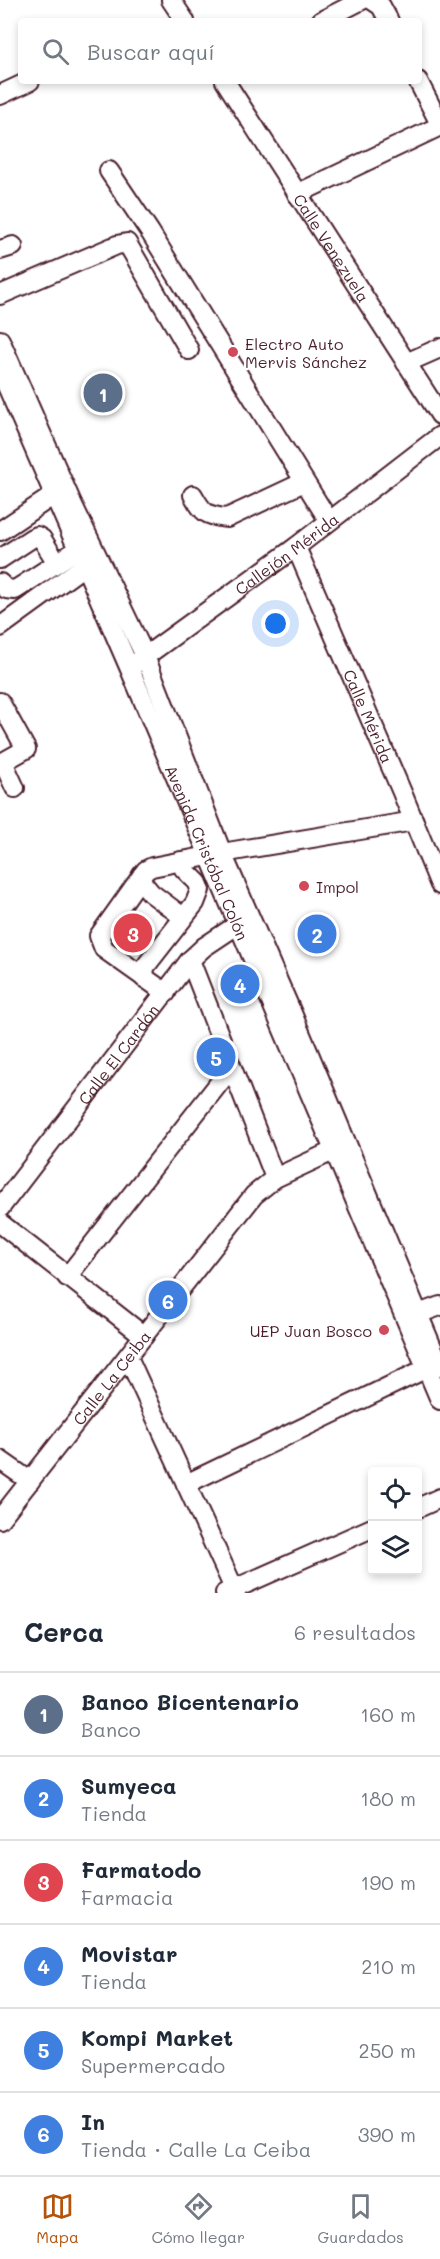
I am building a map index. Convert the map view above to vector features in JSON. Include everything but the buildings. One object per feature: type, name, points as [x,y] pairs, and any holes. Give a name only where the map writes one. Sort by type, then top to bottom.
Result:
[{"type":"street","points":[[171,0],[183,18]]},
{"type":"street","points":[[327,18],[362,0]]},
{"type":"street","points":[[372,0],[381,6],[387,18]]},
{"type":"street","points":[[0,95],[24,84]]},
{"type":"street","name":"Calle Venezuela","points":[[227,84],[406,363],[437,406]]},
{"type":"street","points":[[297,194],[440,125],[420,84]]},
{"type":"street","points":[[109,171],[150,232],[329,521]]},
{"type":"street","points":[[0,295],[150,232]]},
{"type":"street","points":[[127,243],[189,350]]},
{"type":"street","name":"Avenida Cristóbal Colón","points":[[0,340],[71,501],[145,656],[215,855]]},
{"type":"street","points":[[406,363],[440,348]]},
{"type":"street","name":"Avenida Cristóbal Colón","points":[[0,370],[129,667],[215,855],[418,1314],[440,1400]]},
{"type":"street","name":"Callejón Mérida","points":[[129,667],[296,547],[440,436]]},
{"type":"street","points":[[193,495],[202,512],[215,517],[227,518],[304,482]]},
{"type":"street","points":[[0,531],[54,495]]},
{"type":"street","points":[[0,559],[38,536],[57,563]]},
{"type":"street","name":"Calle Mérida","points":[[296,547],[439,878]]},
{"type":"street","points":[[0,583],[6,589],[15,590],[57,563],[81,558]]},
{"type":"street","points":[[0,627],[81,558]]},
{"type":"street","points":[[0,702],[26,749],[3,762],[15,788]]},
{"type":"street","points":[[166,993],[104,949],[99,936],[142,875],[152,867],[414,820]]},
{"type":"street","points":[[144,978],[145,967],[195,903],[200,890],[198,883],[184,869],[182,861]]},
{"type":"street","points":[[142,875],[141,881],[151,893],[183,917]]},
{"type":"street","name":"Avenida Cristóbal Colón","points":[[244,920],[333,1151],[433,1367]]},
{"type":"street","name":"Calle El Cardón","points":[[0,1208],[190,960],[204,947],[244,920]]},
{"type":"street","points":[[190,960],[274,1178]]},
{"type":"street","points":[[68,1277],[231,1068]]},
{"type":"street","name":"Calle La Ceiba","points":[[0,1519],[254,1195],[274,1178],[333,1151]]},
{"type":"street","points":[[0,1222],[144,1336]]},
{"type":"street","points":[[418,1314],[440,1306]]},
{"type":"street","points":[[128,1357],[232,1592],[368,1529]]},
{"type":"street","points":[[186,1484],[433,1367]]},
{"type":"street","points":[[0,1460],[30,1481]]},
{"type":"street","points":[[422,1506],[440,1498]]},
{"type":"place","name":"Electro Auto Mervis Sánchez","points":[[233,352]]},
{"type":"place","name":"Banco Bicentenario","points":[[103,393]]},
{"type":"place","name":"Impol","points":[[304,886]]},
{"type":"place","name":"Farmatodo","points":[[133,933]]},
{"type":"place","name":"Sumyeca","points":[[317,934]]},
{"type":"place","name":"Movistar","points":[[240,984]]},
{"type":"place","name":"Kompi Market","points":[[216,1057]]},
{"type":"place","name":"In","points":[[168,1300]]},
{"type":"place","name":"UEP Juan Bosco","points":[[384,1330]]}]
